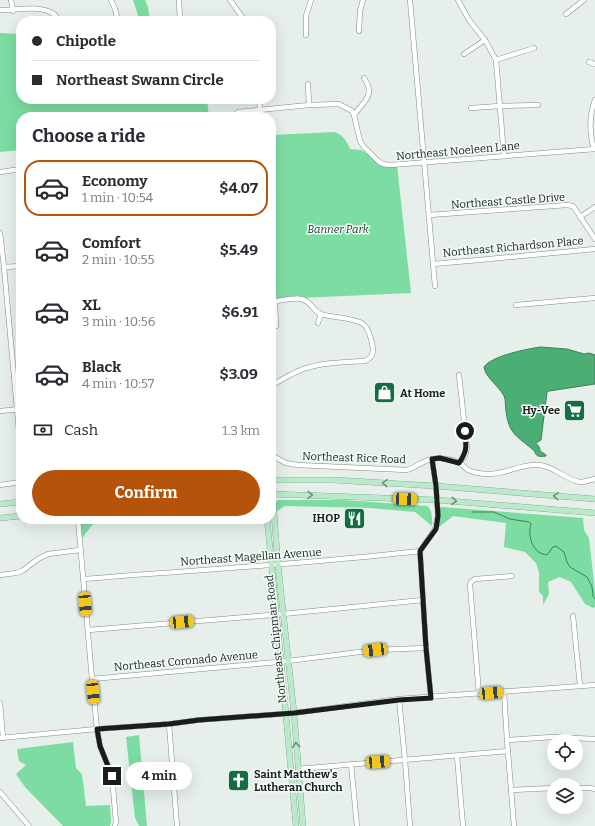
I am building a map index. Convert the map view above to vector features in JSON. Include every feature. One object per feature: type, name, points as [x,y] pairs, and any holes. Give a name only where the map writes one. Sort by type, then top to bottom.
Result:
[{"type":"main road","points":[[276,480],[334,480],[436,486],[595,499]]},
{"type":"main road","points":[[276,494],[437,500],[595,513]]},
{"type":"main road","points":[[0,504],[16,502]]},
{"type":"main road","points":[[0,518],[16,516]]},
{"type":"main road","name":"Northeast Chipman Road","points":[[268,524],[296,826]]},
{"type":"main road","name":"Northeast Chipman Road","points":[[275,524],[278,565],[294,713],[302,826]]},
{"type":"main road","points":[[269,535],[276,534]]},
{"type":"main road","points":[[291,770],[294,771],[295,775],[299,809],[302,818]]},
{"type":"street","points":[[11,0],[13,10]]},
{"type":"street","points":[[111,0],[117,16]]},
{"type":"street","points":[[179,0],[180,16]]},
{"type":"street","points":[[230,0],[241,16]]},
{"type":"street","points":[[306,35],[306,16],[310,0]]},
{"type":"street","points":[[359,31],[360,11],[363,0]]},
{"type":"street","points":[[410,0],[435,286]]},
{"type":"street","points":[[458,0],[469,20],[490,47],[496,60],[504,156]]},
{"type":"street","points":[[566,14],[584,0]]},
{"type":"street","points":[[0,10],[33,8],[43,10],[56,16]]},
{"type":"street","points":[[464,54],[485,40]]},
{"type":"street","points":[[496,60],[534,48]]},
{"type":"street","points":[[589,62],[595,64]]},
{"type":"street","points":[[238,112],[309,105],[339,104],[352,111],[354,115],[366,102],[369,95],[369,87],[364,78]]},
{"type":"street","points":[[308,84],[309,105]]},
{"type":"street","points":[[594,149],[590,128],[592,109],[595,100]]},
{"type":"street","points":[[259,104],[260,110]]},
{"type":"street","points":[[471,108],[538,105]]},
{"type":"street","name":"Northeast Noeleen Lane","points":[[354,115],[360,141],[364,147],[378,161],[383,164],[390,165],[594,149]]},
{"type":"street","points":[[0,172],[16,170]]},
{"type":"street","name":"Northeast Castle Drive","points":[[429,216],[567,205],[573,206],[595,239]]},
{"type":"street","points":[[580,217],[595,207]]},
{"type":"street","points":[[0,233],[16,381]]},
{"type":"street","name":"Northeast Richardson Place","points":[[433,264],[595,249]]},
{"type":"street","points":[[4,267],[16,266]]},
{"type":"street","points":[[276,301],[300,298],[308,301],[320,314],[354,320],[364,324],[370,333],[373,352],[372,356],[365,361],[309,367],[276,382]]},
{"type":"street","points":[[516,305],[595,298]]},
{"type":"street","points":[[318,323],[320,314]]},
{"type":"street","points":[[459,375],[467,448],[459,463]]},
{"type":"street","points":[[0,411],[16,409]]},
{"type":"street","name":"Northeast Rice Road","points":[[276,457],[286,463],[297,465],[407,470],[414,468],[421,462],[432,459]]},
{"type":"street","points":[[431,698],[426,648],[420,551],[436,529],[438,516],[432,459],[440,458],[459,463],[468,470],[478,474],[492,474],[532,465],[542,465],[580,482],[595,479]]},
{"type":"street","points":[[0,485],[16,483]]},
{"type":"street","points":[[78,524],[97,729],[100,746],[112,776],[116,822],[114,826]]},
{"type":"street","points":[[0,575],[16,574],[48,554],[80,550]]},
{"type":"street","name":"Northeast Magellan Avenue","points":[[83,579],[278,565],[420,551]]},
{"type":"street","points":[[479,694],[470,585],[475,579],[512,576]]},
{"type":"street","points":[[88,630],[284,614],[423,600]]},
{"type":"street","points":[[573,616],[580,686]]},
{"type":"street","name":"Northeast Coronado Avenue","points":[[92,679],[281,662],[375,650],[426,648]]},
{"type":"street","points":[[0,703],[1,738],[294,713],[399,700],[595,685]]},
{"type":"street","points":[[504,692],[514,826]]},
{"type":"street","points":[[399,700],[410,826]]},
{"type":"street","points":[[169,724],[177,826]]},
{"type":"street","points":[[507,740],[552,737],[595,739]]},
{"type":"street","points":[[298,769],[508,751]]},
{"type":"street","points":[[457,756],[463,826]]},
{"type":"street","points":[[351,764],[357,826]]},
{"type":"street","points":[[511,790],[547,788]]},
{"type":"street","points":[[583,788],[595,789]]},
{"type":"street","points":[[0,792],[29,826]]},
{"type":"green space","points":[[133,0],[145,0],[149,16],[138,16]]},
{"type":"green space","points":[[0,33],[16,34],[16,104],[208,104],[208,112],[16,112],[16,150],[0,152]]},
{"type":"green space","name":"Banner Park","points":[[335,132],[341,135],[350,149],[361,150],[378,161],[397,165],[411,293],[300,298],[276,301],[276,135]]},
{"type":"green space","points":[[278,500],[343,500],[427,506],[431,512],[432,526],[415,512],[370,508],[285,506],[276,512],[276,501]]},
{"type":"green space","points":[[440,508],[583,518],[584,530],[589,538],[595,591],[595,607],[593,608],[585,604],[571,582],[560,577],[548,582],[549,594],[543,605],[543,596],[539,592],[539,573],[536,563],[525,552],[504,547],[506,523],[453,516],[438,528]]},
{"type":"green space","points":[[80,524],[93,524],[82,538]]},
{"type":"green space","points":[[139,735],[147,826],[139,826],[135,818],[126,737]]},
{"type":"green space","points":[[73,742],[76,768],[82,774],[86,806],[110,805],[110,826],[63,826],[25,787],[16,774],[26,765],[19,761],[17,749]]},
{"type":"shaded area","points":[[540,347],[567,349],[584,354],[589,353],[595,355],[595,384],[547,392],[541,440],[536,443],[540,451],[546,456],[537,456],[533,450],[511,429],[507,418],[504,396],[489,378],[484,367],[501,356]]},
{"type":"waterway","points":[[472,512],[494,512],[510,519],[529,522],[531,524],[530,534],[532,544],[535,548],[542,554],[547,555],[553,547],[556,546],[564,552],[570,567],[587,577],[592,587],[593,596],[595,599]]},
{"type":"place","name":"At Home","points":[[384,393]]},
{"type":"place","name":"Hy-Vee","points":[[575,410]]},
{"type":"place","name":"IHOP","points":[[355,518]]},
{"type":"place","name":"Saint Matthew's Lutheran Church","points":[[238,780]]},
{"type":"route","points":[[112,776],[100,746],[97,729],[294,713],[399,700],[431,698],[426,648],[420,551],[436,529],[438,516],[432,459],[440,458],[459,463],[467,448],[465,431]]}]
